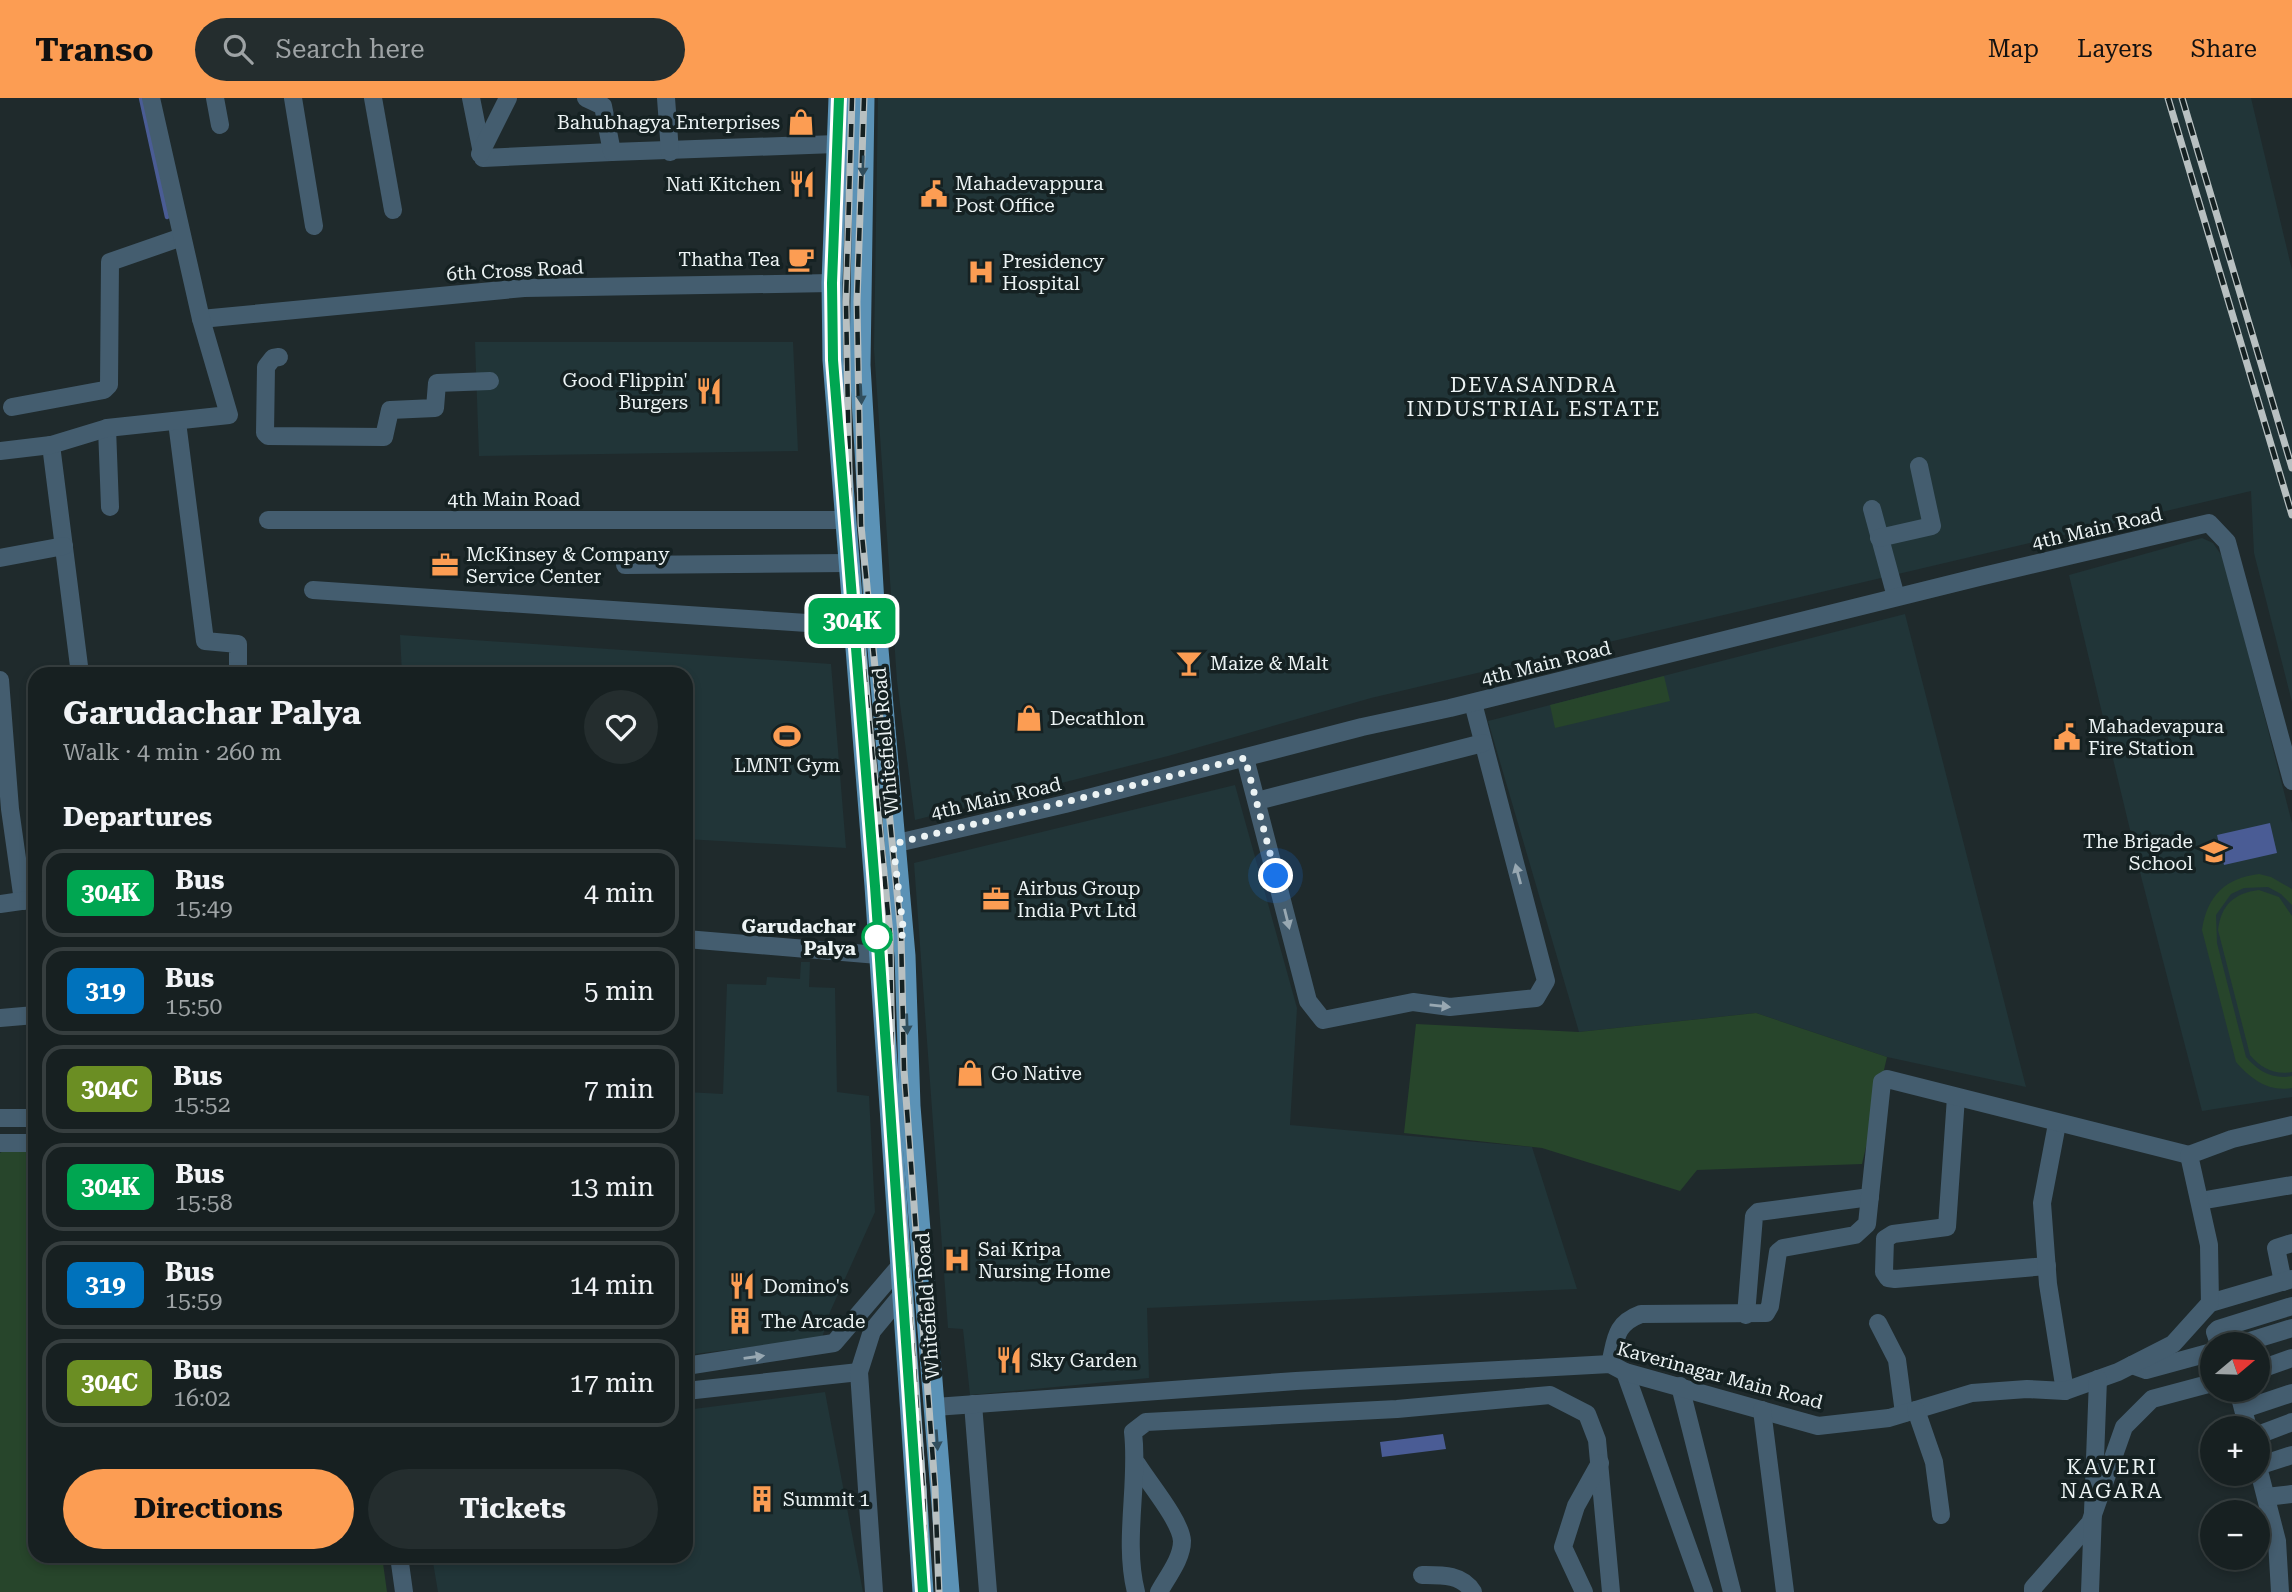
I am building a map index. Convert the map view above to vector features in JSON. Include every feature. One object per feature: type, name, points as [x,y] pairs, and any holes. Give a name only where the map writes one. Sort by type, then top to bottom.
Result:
[{"type":"main road","name":"Whitefield Road","points":[[839,98],[832,283],[833,360],[923,1592]]},
{"type":"main road","name":"Whitefield Road","points":[[864,98],[860,365],[893,844],[904,935],[910,1106],[949,1592]]},
{"type":"main road","points":[[837,134],[863,125]]},
{"type":"street","points":[[0,451],[51,445],[107,428],[229,415],[201,319],[151,98]]},
{"type":"street","points":[[215,98],[220,125]]},
{"type":"street","points":[[293,98],[314,226]]},
{"type":"street","points":[[373,98],[393,210]]},
{"type":"street","points":[[471,98],[480,154],[487,159],[612,152],[670,152],[837,134]]},
{"type":"street","points":[[480,154],[508,98]]},
{"type":"street","points":[[586,98],[603,106],[612,152]]},
{"type":"street","points":[[666,98],[670,152]]},
{"type":"street","points":[[12,407],[104,390],[109,385],[110,262],[182,237]]},
{"type":"street","name":"6th Cross Road","points":[[201,319],[524,288],[832,283]]},
{"type":"street","points":[[279,358],[273,358],[266,367],[265,433],[268,436],[384,437],[390,410],[435,408],[437,383],[490,381]]},
{"type":"street","points":[[177,422],[205,640],[238,644],[238,667]]},
{"type":"street","points":[[107,428],[110,507]]},
{"type":"street","points":[[51,445],[79,667]]},
{"type":"street","points":[[1879,538],[1932,526],[1919,466]]},
{"type":"street","points":[[1872,509],[1896,597]]},
{"type":"street","name":"4th Main Road","points":[[268,520],[844,520]]},
{"type":"street","name":"4th Main Road","points":[[893,844],[1362,727],[1473,703],[1896,597],[2209,523],[2227,542],[2292,781]]},
{"type":"street","points":[[0,558],[64,546]]},
{"type":"street","points":[[625,565],[847,564]]},
{"type":"street","points":[[313,590],[852,626]]},
{"type":"street","points":[[0,680],[10,810],[28,895]]},
{"type":"street","points":[[1245,758],[1308,1001],[1323,1020],[1413,1002],[1450,1007],[1536,998],[1546,981],[1473,703]]},
{"type":"street","points":[[1257,801],[1483,743]]},
{"type":"street","points":[[0,904],[28,900]]},
{"type":"street","points":[[693,940],[878,955]]},
{"type":"street","points":[[0,1018],[28,1016]]},
{"type":"street","points":[[1704,1592],[1617,1368],[1620,1324],[1641,1314],[1766,1313],[1770,1306],[1778,1252],[1783,1248],[1855,1236],[1867,1224],[1882,1082],[1892,1079],[2057,1124],[2189,1155],[2232,1139],[2292,1125]]},
{"type":"street","points":[[1956,1097],[1947,1227],[1893,1234],[1885,1239],[1884,1272],[1888,1278],[1895,1279],[2047,1266]]},
{"type":"street","points":[[0,1118],[28,1118]]},
{"type":"street","points":[[2057,1124],[2042,1203],[2047,1266],[2065,1391]]},
{"type":"street","points":[[0,1143],[28,1143]]},
{"type":"street","points":[[2189,1155],[2209,1245],[2210,1303],[2288,1280],[2276,1248],[2292,1243]]},
{"type":"street","points":[[2200,1201],[2292,1185]]},
{"type":"street","points":[[1746,1315],[1754,1216],[1758,1212],[1870,1197]]},
{"type":"street","points":[[693,1365],[834,1343],[899,1267]]},
{"type":"street","points":[[874,1592],[859,1372],[872,1331],[901,1296]]},
{"type":"street","name":"Kaverinagar Main Road","points":[[935,1407],[1296,1381],[1617,1368],[1818,1426],[1910,1412],[1972,1393],[2027,1389],[2065,1391],[2139,1368],[2173,1344],[2210,1303]]},
{"type":"street","points":[[2216,1332],[2218,1329],[2292,1306]]},
{"type":"street","points":[[1878,1323],[1897,1360],[1910,1412],[1934,1462],[1941,1516]]},
{"type":"street","points":[[2270,1335],[2292,1328]]},
{"type":"street","points":[[2152,1399],[2139,1368],[2200,1355]]},
{"type":"street","points":[[2270,1366],[2292,1358]]},
{"type":"street","points":[[693,1390],[859,1372]]},
{"type":"street","points":[[2090,1592],[2090,1523],[2098,1380]]},
{"type":"street","points":[[1681,1386],[1732,1592]]},
{"type":"street","points":[[2033,1592],[2033,1588],[2090,1523],[2124,1427],[2152,1399],[2200,1387]]},
{"type":"street","points":[[2244,1409],[2292,1393]]},
{"type":"street","points":[[1136,1592],[1130,1503],[1136,1464],[1133,1432],[1146,1422],[1397,1409],[1550,1395],[1587,1414],[1597,1440],[1611,1592]]},
{"type":"street","points":[[2242,1402],[2245,1416]]},
{"type":"street","points":[[972,1404],[988,1592]]},
{"type":"street","points":[[1762,1410],[1785,1592]]},
{"type":"street","points":[[2270,1430],[2292,1422]]},
{"type":"street","points":[[2270,1462],[2292,1455]]},
{"type":"street","points":[[1584,1592],[1563,1547],[1576,1506],[1600,1463]]},
{"type":"street","points":[[1136,1464],[1170,1513],[1182,1540],[1177,1561],[1159,1592]]},
{"type":"street","points":[[2263,1486],[2285,1540],[2280,1592]]},
{"type":"street","points":[[2266,1497],[2292,1494]]},
{"type":"street","points":[[400,1563],[404,1592]]},
{"type":"street","points":[[1422,1575],[1450,1575],[1469,1586],[1473,1592]]},
{"type":"shaded area","points":[[878,98],[2251,98],[2292,270],[2292,702],[2254,553],[2251,491],[1371,698],[1168,756],[915,820],[897,681],[874,349]]},
{"type":"shaded area","points":[[475,342],[793,342],[798,451],[479,456]]},
{"type":"shaded area","name":"The Brigade School","points":[[2202,538],[2213,543],[2224,559],[2292,823],[2292,1097],[2202,1111],[2142,880],[2069,575]]},
{"type":"shaded area","points":[[1905,614],[2026,1087],[1887,1057],[1756,1013],[1579,1032],[1488,721]]},
{"type":"shaded area","points":[[400,635],[831,664],[846,848],[693,839],[693,667],[402,667]]},
{"type":"shaded area","points":[[1235,785],[1297,1008],[1290,1125],[1532,1147],[1577,1289],[1147,1308],[1149,1378],[970,1395],[963,1329],[948,1328],[914,863]]},
{"type":"shaded area","points":[[801,962],[810,962],[809,987],[835,988],[837,1092],[869,1096],[875,1212],[830,1312],[822,1338],[693,1354],[693,1092],[723,1094],[727,984],[766,985],[767,977],[800,979]]},
{"type":"shaded area","points":[[825,1392],[863,1592],[438,1592],[433,1563],[693,1563],[693,1409]]},
{"type":"green space","points":[[1664,676],[1670,701],[1555,728],[1550,705]]},
{"type":"green space","points":[[2259,874],[2271,877],[2292,889],[2292,905],[2281,894],[2268,887],[2244,888],[2231,894],[2216,915],[2217,943],[2246,1057],[2266,1073],[2278,1077],[2292,1076],[2292,1088],[2275,1088],[2261,1083],[2236,1062],[2202,930],[2208,907],[2220,891],[2236,880]]},
{"type":"green space","points":[[2259,890],[2279,897],[2292,916],[2292,1072],[2268,1070],[2250,1055],[2218,930],[2222,914],[2230,902],[2242,894]]},
{"type":"green space","points":[[1756,1013],[1887,1057],[1862,1164],[1697,1170],[1680,1191],[1542,1148],[1404,1133],[1416,1024],[1579,1032]]},
{"type":"green space","points":[[28,1151],[28,1563],[383,1563],[387,1592],[0,1592],[0,1153]]},
{"type":"water","points":[[2270,823],[2277,853],[2224,865],[2217,835]]},
{"type":"water","points":[[1443,1434],[1446,1449],[1382,1457],[1380,1442]]},
{"type":"waterway","points":[[141,98],[167,217]]},
{"type":"railway","points":[[852,98],[846,302],[850,526],[890,934],[892,1070],[923,1489],[927,1592]]},
{"type":"railway","points":[[864,98],[857,302],[861,525],[901,933],[904,1070],[935,1488],[939,1592]]},
{"type":"railway","points":[[2168,98],[2292,515]]},
{"type":"railway","points":[[2182,98],[2292,468]]},
{"type":"bus line","name":"304K","points":[[839,98],[832,283],[833,360],[855,671],[875,886],[923,1592]]},
{"type":"place","name":"Bahubhagya Enterprises","points":[[801,122]]},
{"type":"place","name":"Nati Kitchen","points":[[802,184]]},
{"type":"place","name":"Mahadevappura Post Office","points":[[934,194]]},
{"type":"place","name":"Thatha Tea","points":[[801,259]]},
{"type":"place","name":"Presidency Hospital","points":[[981,272]]},
{"type":"place","name":"Good Flippin' Burgers","points":[[709,391]]},
{"type":"place","name":"McKinsey & Company Service Center","points":[[445,565]]},
{"type":"place","name":"Maize & Malt","points":[[1189,663]]},
{"type":"place","name":"Decathlon","points":[[1029,718]]},
{"type":"place","name":"LMNT Gym","points":[[787,736]]},
{"type":"place","name":"Mahadevapura Fire Station","points":[[2067,737]]},
{"type":"place","name":"The Brigade School","points":[[2214,852]]},
{"type":"place","name":"Airbus Group India Pvt Ltd","points":[[996,899]]},
{"type":"place","name":"Garudachar Palya","points":[[877,937]]},
{"type":"place","name":"Go Native","points":[[970,1073]]},
{"type":"place","name":"Sai Kripa Nursing Home","points":[[957,1260]]},
{"type":"place","name":"Domino's","points":[[742,1286]]},
{"type":"place","name":"The Arcade","points":[[740,1321]]},
{"type":"place","name":"Sky Garden","points":[[1009,1360]]},
{"type":"place","name":"Summit 1","points":[[762,1499]]},
{"type":"district","name":"DEVASANDRA INDUSTRIAL ESTATE","points":[[1534,397]]},
{"type":"district","name":"KAVERI NAGARA","points":[[2112,1479]]},
{"type":"route","points":[[877,937],[904,935],[893,844],[1245,758],[1276,876]]}]
